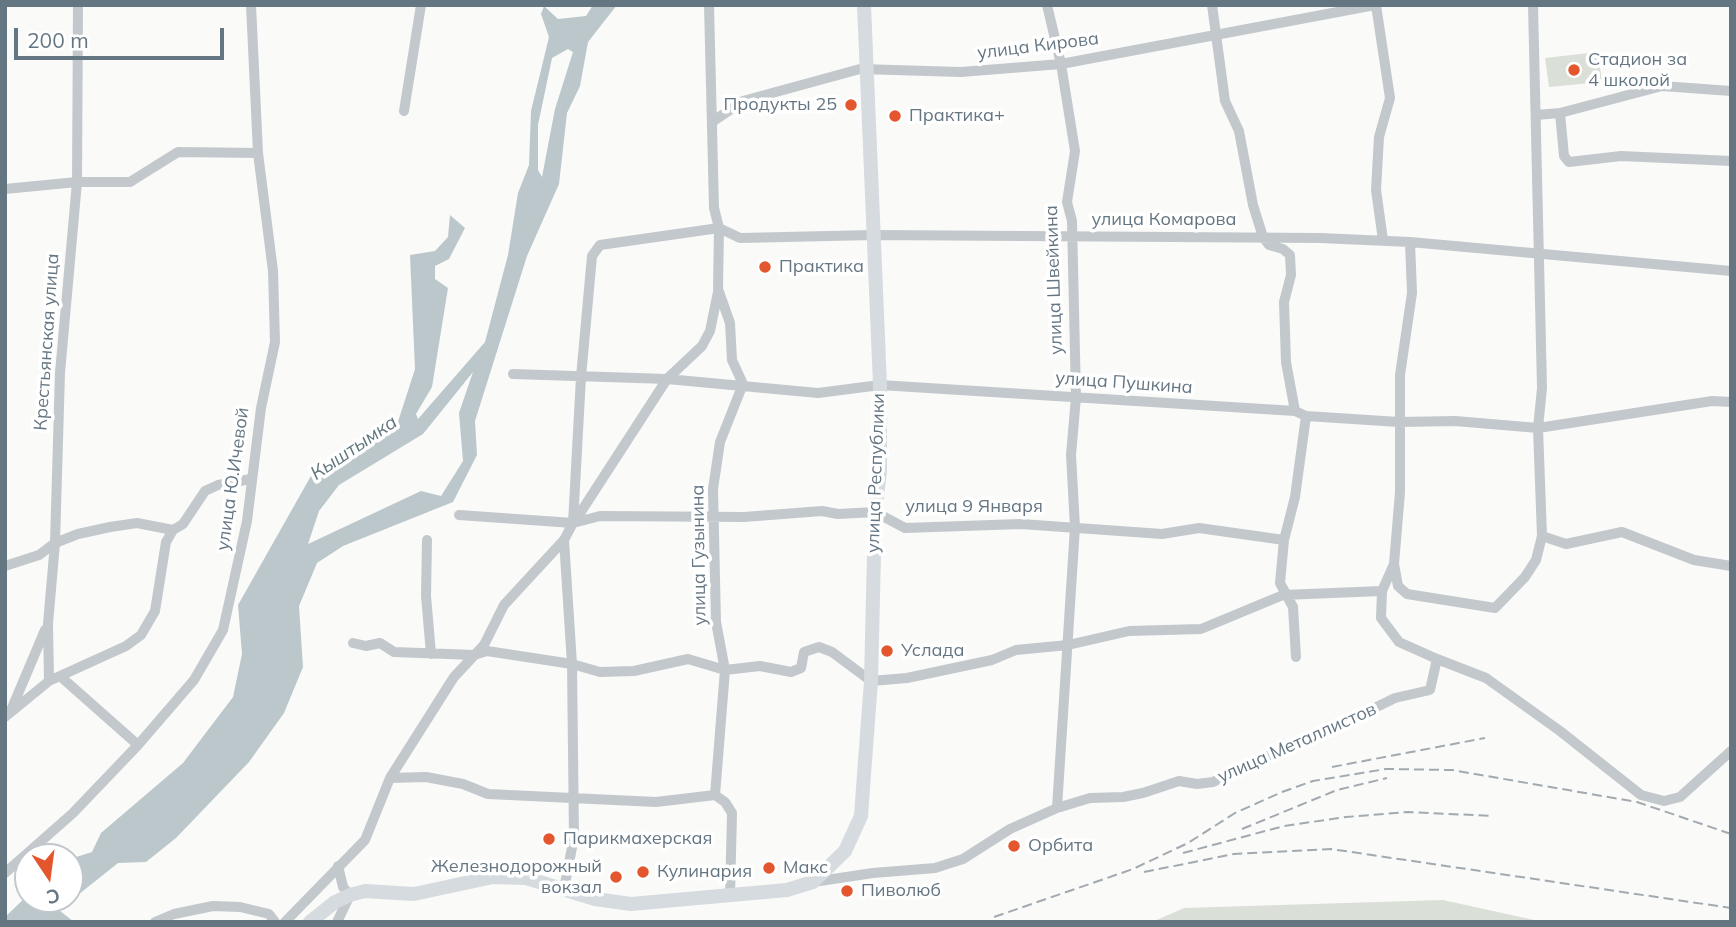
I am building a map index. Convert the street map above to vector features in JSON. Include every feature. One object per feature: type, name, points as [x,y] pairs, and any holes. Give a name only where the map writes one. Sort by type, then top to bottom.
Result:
[{"type":"main road","name":"улица Республики","points":[[813,882],[845,851],[861,816],[871,681],[874,512],[880,471],[880,385],[864,5]]},
{"type":"main road","name":"улица Металлистов","points":[[310,922],[347,891],[415,894],[493,877],[526,878],[595,899],[631,904],[787,890],[813,882]]},
{"type":"street","name":"Крестьянская улица","points":[[49,681],[47,624],[55,543],[60,373],[77,182],[78,5]]},
{"type":"street","name":"улица Ю.Ичевой","points":[[5,873],[73,813],[138,745],[194,680],[223,630],[247,521],[251,479],[275,342],[273,271],[258,153],[251,5]]},
{"type":"street","points":[[404,111],[421,5]]},
{"type":"street","points":[[285,922],[365,840],[390,778],[454,677],[484,645],[504,605],[564,540],[667,379],[702,346],[710,331],[718,289],[719,228],[714,208],[709,5]]},
{"type":"street","name":"улица Швейкина","points":[[1047,5],[1061,64],[1076,151],[1068,202],[1072,238],[1076,397],[1071,455],[1075,527],[1057,808]]},
{"type":"street","points":[[1212,5],[1225,102],[1239,131],[1253,205],[1263,237],[1269,245],[1283,248],[1290,255],[1284,302],[1286,350],[1300,413],[1296,497],[1283,540],[1280,583],[1283,595],[1293,607],[1296,657]]},
{"type":"street","points":[[1376,5],[1390,97],[1379,137],[1376,190],[1383,240]]},
{"type":"street","name":"улица Кирова","points":[[712,122],[743,102],[867,69],[961,72],[1061,64],[1376,5]]},
{"type":"street","points":[[1410,242],[1412,293],[1400,375],[1400,492],[1394,565],[1398,586],[1407,594],[1495,608],[1525,577],[1536,560],[1542,536],[1538,428],[1542,388],[1532,5]]},
{"type":"street","points":[[1536,116],[1560,113],[1662,86],[1731,91]]},
{"type":"street","points":[[1560,113],[1564,156],[1569,162],[1621,156],[1731,161]]},
{"type":"street","points":[[5,189],[77,182],[130,182],[178,152],[258,153]]},
{"type":"street","name":"улица Комарова","points":[[581,377],[592,256],[600,245],[719,228],[740,238],[873,235],[1383,240],[1731,271]]},
{"type":"street","points":[[718,289],[730,323],[732,360],[743,384]]},
{"type":"street","name":"улица Пушкина","points":[[513,374],[667,379],[818,393],[880,385],[1399,422],[1455,421],[1538,428],[1712,401],[1731,402]]},
{"type":"street","points":[[573,523],[581,377]]},
{"type":"street","name":"улица Гузынина","points":[[715,795],[725,670],[716,622],[713,489],[719,442],[743,384]]},
{"type":"street","points":[[6,717],[49,681],[126,646],[141,635],[155,611],[166,542],[173,530],[183,524],[205,491],[218,485],[251,479]]},
{"type":"street","points":[[459,515],[573,523],[600,516],[715,514],[744,517],[822,511],[838,514],[874,512]]},
{"type":"street","name":"улица 9 Января","points":[[874,512],[905,528],[1021,524],[1162,534],[1199,528],[1283,540]]},
{"type":"street","points":[[5,566],[38,555],[55,543],[78,534],[137,523],[173,530]]},
{"type":"street","points":[[1542,536],[1566,544],[1622,532],[1694,560],[1731,566]]},
{"type":"street","points":[[427,540],[426,596],[431,654]]},
{"type":"street","points":[[564,540],[572,664],[574,837],[564,889]]},
{"type":"street","points":[[1394,565],[1382,591],[1381,618],[1399,642],[1486,678],[1642,795],[1664,801],[1680,797],[1731,751]]},
{"type":"street","points":[[353,643],[366,646],[380,643],[394,652],[474,655],[487,652],[572,664],[600,672],[634,671],[688,659],[725,670],[761,666],[791,671],[801,668],[804,652],[819,647],[832,652],[871,681],[919,675],[992,660],[1016,650],[1068,645],[1129,631],[1201,629],[1283,595],[1382,591]]},
{"type":"street","points":[[6,717],[20,694],[47,624]]},
{"type":"street","name":"улица Металлистов","points":[[813,882],[873,873],[935,868],[963,859],[1010,829],[1057,808],[1090,798],[1133,795],[1179,781],[1197,784],[1213,782],[1258,759],[1297,747],[1395,698],[1430,691],[1437,659]]},
{"type":"street","points":[[60,676],[73,684],[138,745]]},
{"type":"street","points":[[390,778],[426,777],[488,794],[656,802],[715,795],[725,802],[732,813],[730,896]]},
{"type":"street","points":[[337,922],[347,891],[338,866]]},
{"type":"street","points":[[316,888],[347,891]]},
{"type":"street","points":[[155,922],[174,914],[213,906],[240,907],[269,914],[275,922]]},
{"type":"shaded area","points":[[593,5],[617,5],[588,42],[580,86],[567,113],[559,184],[527,256],[475,421],[477,455],[453,502],[343,546],[317,563],[299,606],[303,667],[284,713],[249,762],[176,838],[146,862],[118,863],[84,890],[84,855],[92,852],[101,833],[183,763],[233,697],[242,654],[238,605],[316,467],[395,431],[415,369],[410,255],[435,251],[448,237],[450,215],[465,228],[449,259],[435,266],[435,279],[448,288],[432,387],[416,414],[418,419],[485,342],[508,255],[518,193],[529,165],[531,111],[549,37],[541,14],[544,6],[558,19],[586,16]],"holes":[[[568,49],[573,52],[555,109],[542,177],[538,170],[538,125],[552,58]],[[473,372],[459,413],[463,461],[441,496],[421,491],[308,544],[319,511],[339,485],[423,434]]]},
{"type":"shaded area","name":"Стадион за 4 школой","points":[[1598,52],[1602,82],[1549,87],[1545,58]]},
{"type":"shaded area","points":[[1443,900],[1543,922],[1152,922],[1184,908]]},
{"type":"shaded area","points":[[14,908],[14,913],[63,913],[74,922],[5,922],[5,917]]},
{"type":"railway","points":[[1332,767],[1485,738]]},
{"type":"railway","points":[[994,917],[1133,869],[1188,843],[1235,813],[1282,792],[1313,781],[1386,769],[1452,770],[1637,802],[1731,834]]},
{"type":"railway","points":[[1242,829],[1337,790],[1387,778]]},
{"type":"railway","points":[[1183,853],[1284,826],[1346,817],[1408,812],[1493,816]]},
{"type":"railway","points":[[1144,872],[1234,854],[1331,849],[1731,908]]},
{"type":"place","name":"Стадион за 4 школой","points":[[1574,70]]},
{"type":"place","name":"Продукты 25","points":[[851,105]]},
{"type":"place","name":"Практика+","points":[[895,116]]},
{"type":"place","name":"Практика","points":[[765,267]]},
{"type":"place","name":"Услада","points":[[887,651]]},
{"type":"place","name":"Парикмахерская","points":[[549,839]]},
{"type":"place","name":"Орбита","points":[[1014,846]]},
{"type":"place","name":"Макс","points":[[769,868]]},
{"type":"place","name":"Кулинария","points":[[643,872]]},
{"type":"place","name":"Железнодорожный вокзал","points":[[616,877]]},
{"type":"place","name":"Пиволюб","points":[[847,891]]},
{"type":"water label","name":"Кыштымка","points":[[354,448]]}]
